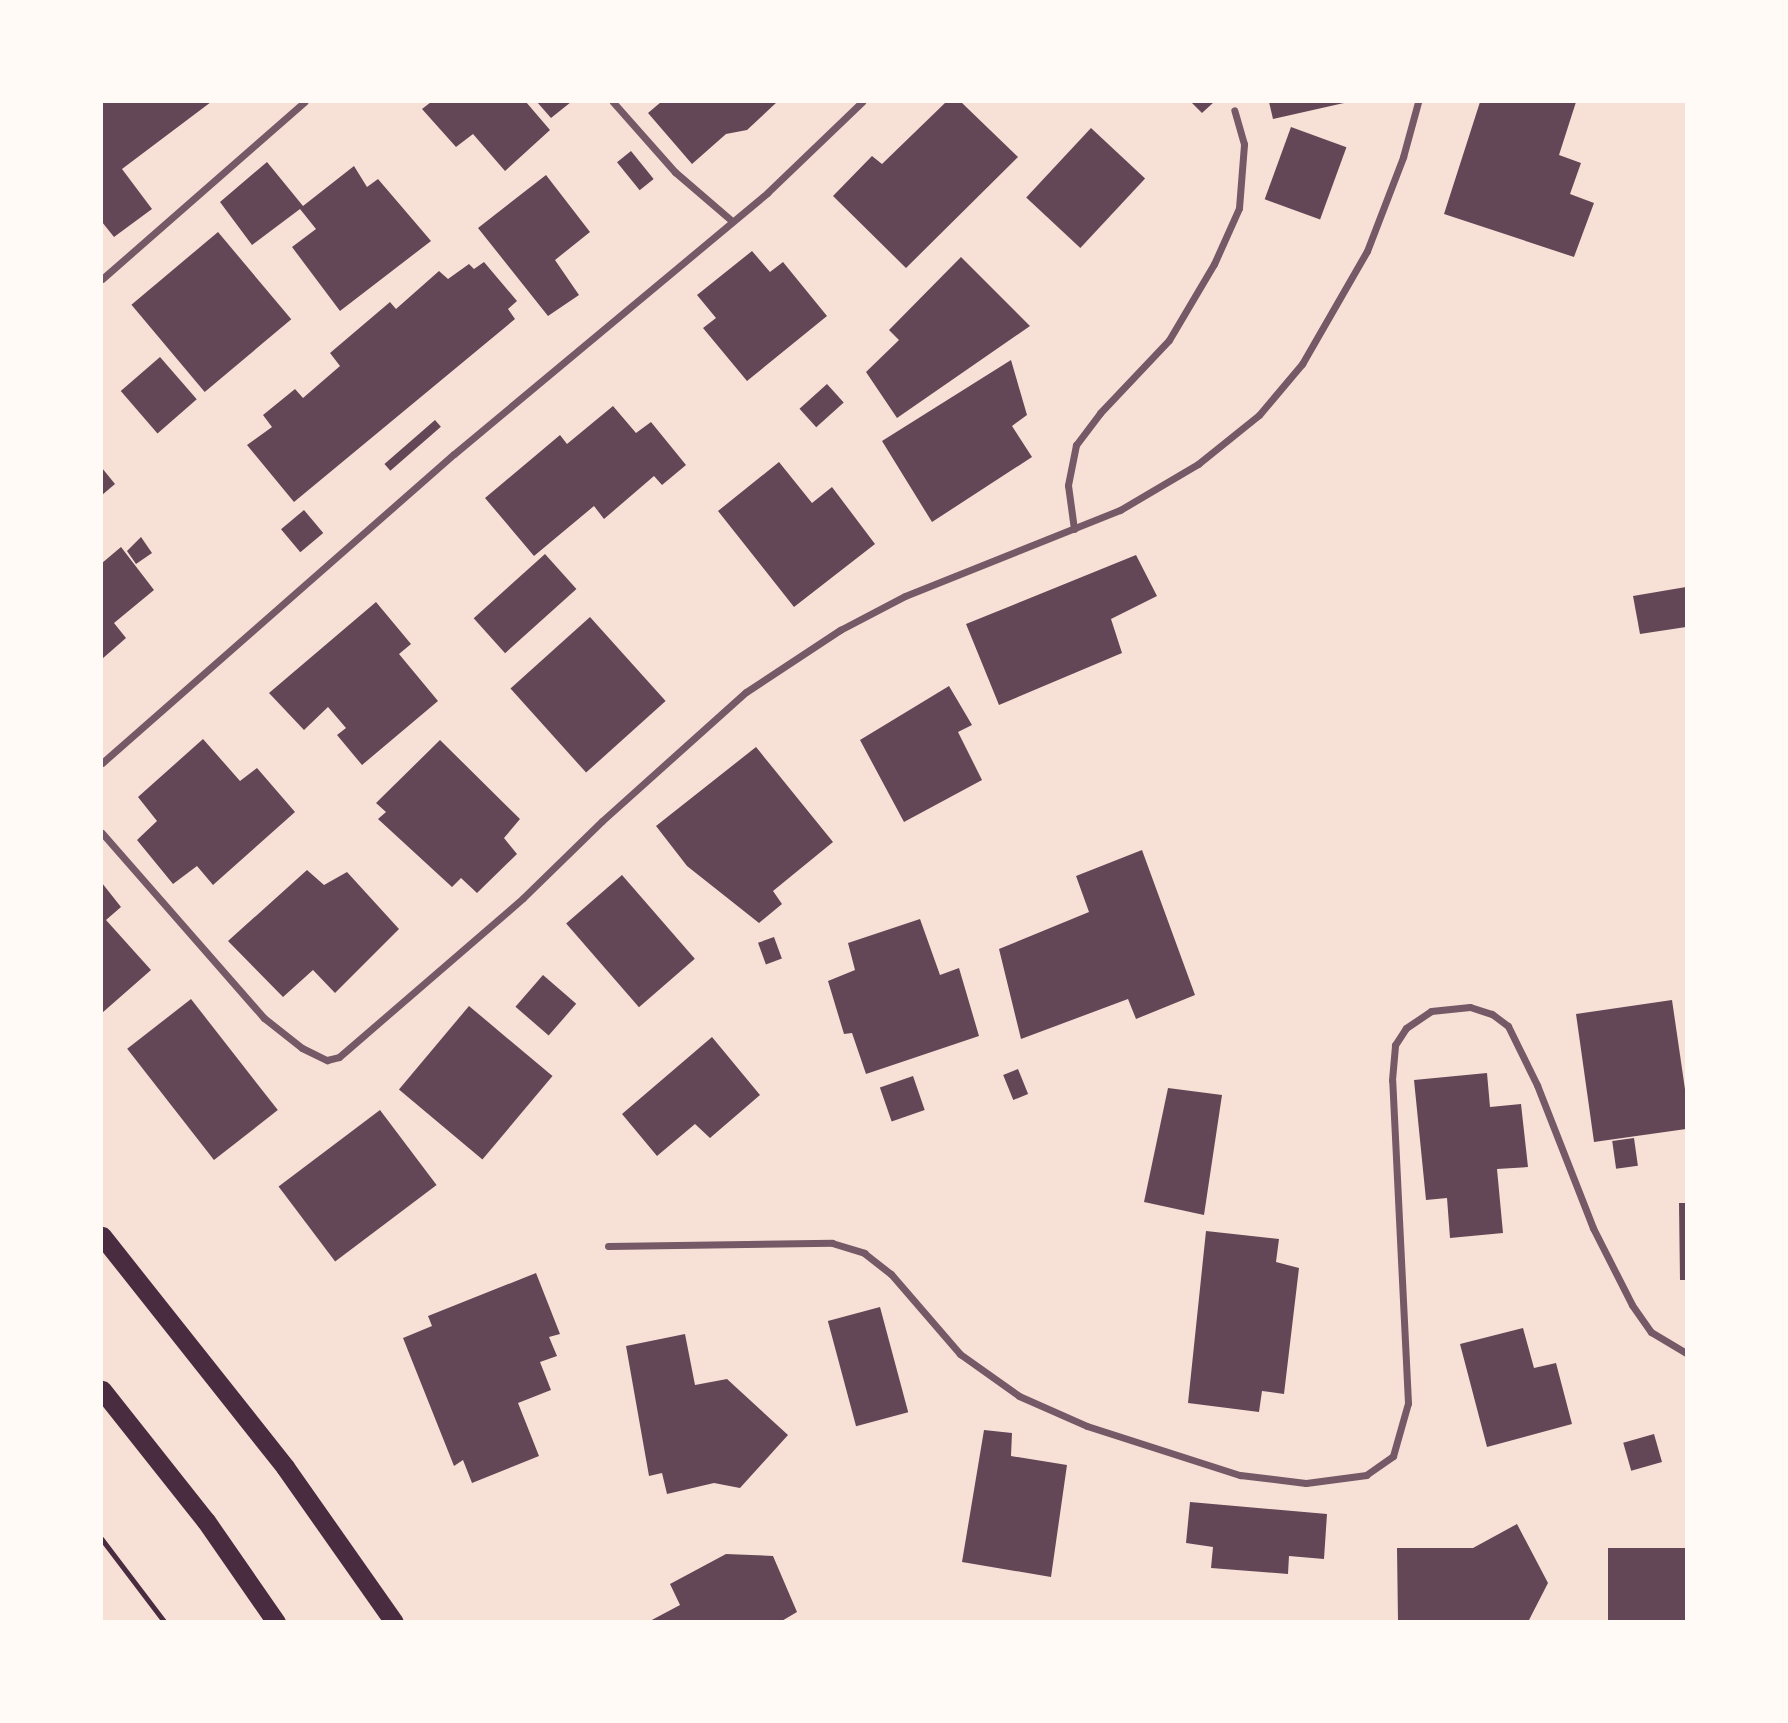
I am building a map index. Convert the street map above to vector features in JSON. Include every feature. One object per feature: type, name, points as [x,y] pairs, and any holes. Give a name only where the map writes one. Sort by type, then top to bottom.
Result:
[{"type":"highway","points":[[102,1236],[285,1466],[394,1622]]},
{"type":"highway","points":[[102,1390],[206,1521],[276,1622]]},
{"type":"street","points":[[102,279],[304,102]]},
{"type":"street","points":[[613,102],[675,172],[732,221]]},
{"type":"street","points":[[102,763],[454,454],[732,221],[862,102]]},
{"type":"street","points":[[102,833],[264,1018],[302,1048],[327,1060],[339,1057],[523,898],[612,812],[746,692],[840,631],[905,596],[1120,510],[1198,464],[1279,393],[1335,310],[1367,251],[1403,157],[1418,102]]},
{"type":"street","points":[[1074,529],[1068,485],[1076,445],[1100,413],[1169,340],[1214,264],[1239,208],[1244,144],[1234,110]]},
{"type":"street","points":[[608,1247],[832,1243],[864,1254],[891,1274],[960,1354],[1019,1396],[1167,1455],[1240,1475],[1306,1483],[1349,1480],[1381,1467],[1393,1456],[1408,1403],[1392,1080],[1395,1045],[1406,1028],[1431,1011],[1470,1007],[1492,1014],[1508,1026],[1537,1085],[1592,1228],[1632,1306],[1651,1332],[1686,1353]]},
{"type":"path","points":[[102,1539],[166,1622]]},
{"type":"building","points":[[102,102],[211,102],[122,169],[152,209],[114,237],[102,222]]},
{"type":"building","points":[[431,102],[526,102],[550,130],[505,171],[473,134],[456,147],[422,109]]},
{"type":"building","points":[[537,102],[571,102],[551,118]]},
{"type":"building","points":[[661,102],[777,102],[747,130],[726,134],[692,164],[648,113]]},
{"type":"building","points":[[946,102],[961,102],[1018,157],[906,268],[833,196],[872,156],[882,164]]},
{"type":"building","points":[[1191,102],[1214,102],[1202,113]]},
{"type":"building","points":[[1269,102],[1343,102],[1344,103],[1273,119]]},
{"type":"building","points":[[1480,102],[1576,102],[1559,155],[1581,163],[1570,194],[1594,203],[1574,257],[1444,214]]},
{"type":"building","points":[[1291,127],[1346,147],[1320,220],[1265,199]]},
{"type":"building","points":[[1091,128],[1145,178],[1080,248],[1026,197]]},
{"type":"building","points":[[631,151],[654,179],[640,190],[617,162]]},
{"type":"building","points":[[267,162],[303,206],[354,166],[367,187],[378,179],[431,241],[340,311],[292,247],[316,229],[300,209],[252,245],[220,202]]},
{"type":"building","points":[[546,175],[590,232],[555,260],[579,295],[548,316],[478,228]]},
{"type":"building","points":[[218,232],[291,319],[205,392],[131,305]]},
{"type":"building","points":[[752,251],[770,272],[783,262],[827,316],[747,381],[703,328],[716,318],[697,295]]},
{"type":"building","points":[[961,257],[1030,326],[897,418],[866,372],[899,340],[889,330]]},
{"type":"building","points":[[484,262],[517,301],[508,309],[515,319],[294,502],[247,445],[272,427],[263,415],[295,389],[303,398],[340,366],[330,353],[390,302],[396,309],[439,271],[448,279],[469,264],[474,269]]},
{"type":"building","points":[[160,357],[197,399],[157,433],[121,391]]},
{"type":"building","points":[[1011,360],[1027,415],[1012,426],[1032,457],[932,522],[882,441]]},
{"type":"building","points":[[827,384],[844,403],[816,427],[800,409]]},
{"type":"building","points":[[613,406],[636,433],[651,422],[686,465],[662,485],[654,476],[604,519],[594,506],[534,556],[485,498],[560,435],[567,444]]},
{"type":"building","points":[[435,420],[441,427],[390,471],[384,464]]},
{"type":"building","points":[[779,462],[812,503],[832,487],[875,544],[794,607],[718,511]]},
{"type":"building","points":[[102,468],[115,484],[102,495]]},
{"type":"building","points":[[304,510],[323,533],[300,552],[281,529]]},
{"type":"building","points":[[141,537],[152,553],[136,564],[127,551]]},
{"type":"building","points":[[121,547],[154,590],[114,623],[126,638],[102,659],[102,563]]},
{"type":"building","points":[[545,554],[576,589],[505,653],[474,618]]},
{"type":"building","points":[[1136,555],[1157,596],[1111,619],[1122,653],[999,705],[966,624]]},
{"type":"building","points":[[1686,587],[1686,627],[1640,634],[1633,596]]},
{"type":"building","points":[[376,602],[411,644],[399,654],[438,701],[362,765],[337,735],[346,728],[328,707],[304,730],[269,693]]},
{"type":"building","points":[[590,617],[666,701],[586,773],[510,689]]},
{"type":"building","points":[[949,686],[972,725],[958,732],[982,780],[904,822],[860,740]]},
{"type":"building","points":[[203,739],[240,781],[257,768],[295,812],[213,885],[197,866],[173,884],[137,840],[157,821],[138,797]]},
{"type":"building","points":[[440,740],[520,819],[504,838],[517,854],[477,893],[461,878],[452,887],[378,819],[386,812],[376,803]]},
{"type":"building","points":[[756,747],[833,842],[773,891],[782,904],[759,923],[687,866],[656,826]]},
{"type":"building","points":[[1142,850],[1195,995],[1136,1019],[1128,999],[1021,1039],[999,949],[1089,912],[1076,876]]},
{"type":"building","points":[[307,870],[324,885],[347,872],[399,929],[335,993],[313,970],[283,997],[228,941]]},
{"type":"building","points":[[622,875],[695,959],[639,1007],[566,924]]},
{"type":"building","points":[[102,883],[121,907],[106,920],[151,970],[102,1013]]},
{"type":"building","points":[[920,919],[940,975],[959,968],[979,1036],[866,1074],[852,1033],[844,1034],[828,981],[855,970],[848,943]]},
{"type":"building","points":[[774,937],[782,959],[766,964],[758,943]]},
{"type":"building","points":[[543,975],[576,1004],[549,1036],[515,1007]]},
{"type":"building","points":[[191,999],[278,1110],[214,1160],[127,1049]]},
{"type":"building","points":[[1672,1000],[1686,1096],[1686,1129],[1594,1142],[1576,1014]]},
{"type":"building","points":[[469,1006],[552,1076],[482,1160],[399,1089]]},
{"type":"building","points":[[712,1037],[760,1095],[710,1138],[695,1124],[657,1156],[622,1114]]},
{"type":"building","points":[[1018,1069],[1028,1094],[1013,1100],[1003,1075]]},
{"type":"building","points":[[1487,1073],[1490,1107],[1521,1104],[1528,1167],[1497,1169],[1503,1233],[1450,1238],[1447,1198],[1426,1200],[1414,1080]]},
{"type":"building","points":[[913,1076],[925,1110],[892,1121],[880,1087]]},
{"type":"building","points":[[1168,1088],[1222,1095],[1204,1215],[1144,1202]]},
{"type":"building","points":[[380,1110],[437,1185],[335,1262],[279,1186]]},
{"type":"building","points":[[1634,1138],[1638,1166],[1616,1169],[1612,1141]]},
{"type":"building","points":[[1679,1203],[1686,1203],[1686,1280],[1680,1280]]},
{"type":"building","points":[[1206,1231],[1279,1239],[1276,1262],[1299,1268],[1284,1394],[1262,1391],[1259,1412],[1188,1403]]},
{"type":"building","points":[[536,1273],[560,1334],[549,1337],[557,1356],[540,1362],[551,1390],[518,1403],[539,1456],[472,1483],[463,1460],[454,1466],[403,1338],[432,1326],[428,1316]]},
{"type":"building","points":[[880,1307],[908,1412],[856,1426],[828,1321]]},
{"type":"building","points":[[1523,1328],[1534,1368],[1556,1363],[1572,1424],[1487,1447],[1460,1344]]},
{"type":"building","points":[[685,1334],[695,1385],[727,1379],[788,1435],[740,1488],[714,1483],[667,1494],[662,1473],[649,1476],[626,1346]]},
{"type":"building","points":[[984,1430],[1012,1433],[1011,1456],[1067,1465],[1051,1577],[962,1562]]},
{"type":"building","points":[[1654,1434],[1662,1462],[1631,1471],[1623,1443]]},
{"type":"building","points":[[1190,1502],[1327,1514],[1324,1559],[1289,1556],[1288,1574],[1211,1568],[1213,1547],[1186,1543]]},
{"type":"building","points":[[1517,1524],[1548,1583],[1528,1622],[1398,1622],[1397,1548],[1473,1548]]},
{"type":"building","points":[[1608,1548],[1686,1548],[1686,1622],[1608,1622]]},
{"type":"building","points":[[726,1554],[773,1556],[797,1612],[780,1622],[648,1622],[680,1605],[670,1584]]}]
